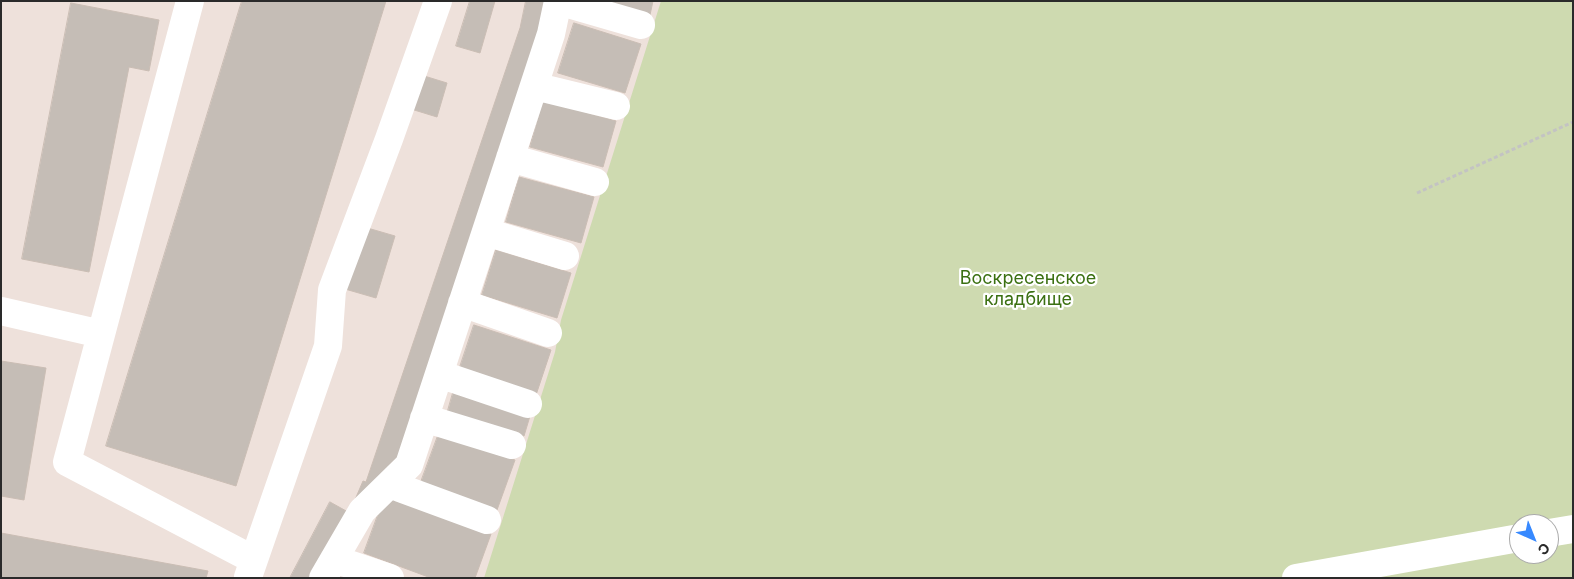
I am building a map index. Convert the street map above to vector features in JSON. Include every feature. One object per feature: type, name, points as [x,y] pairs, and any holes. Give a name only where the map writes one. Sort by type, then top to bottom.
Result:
[{"type":"lane","points":[[190,1],[67,462],[251,569],[328,346],[332,290],[389,139],[438,1]]},
{"type":"lane","points":[[390,578],[329,568],[362,512],[409,465],[551,34],[558,1],[640,25]]},
{"type":"lane","points":[[534,86],[616,106]]},
{"type":"lane","points":[[510,158],[594,182]]},
{"type":"lane","points":[[486,232],[565,256]]},
{"type":"lane","points":[[462,304],[548,334]]},
{"type":"lane","points":[[1,311],[101,334]]},
{"type":"lane","points":[[439,374],[528,404]]},
{"type":"lane","points":[[424,418],[512,445]]},
{"type":"lane","points":[[392,481],[400,488],[487,520]]},
{"type":"lane","points":[[1559,531],[1573,528]]},
{"type":"lane","points":[[1296,578],[1509,540]]},
{"type":"path","points":[[1417,194],[1573,122]]},
{"type":"green space","name":"Воскресенское кладбище","points":[[661,1],[1573,1],[1573,578],[484,578],[555,352],[561,320]]},
{"type":"building","points":[[242,1],[386,1],[236,486],[106,446]]},
{"type":"building","points":[[470,1],[495,1],[480,53],[456,46]]},
{"type":"building","points":[[526,1],[549,1],[396,463],[392,462],[383,489],[354,502],[363,481],[366,482],[520,28]]},
{"type":"building","points":[[604,1],[653,1],[650,15]]},
{"type":"building","points":[[71,3],[159,20],[149,71],[129,67],[89,272],[22,259]]},
{"type":"building","points":[[574,23],[641,44],[625,93],[558,73]]},
{"type":"building","points":[[421,75],[447,83],[437,117],[411,109]]},
{"type":"building","points":[[543,100],[616,121],[603,167],[530,147]]},
{"type":"building","points":[[519,177],[594,197],[581,243],[506,222]]},
{"type":"building","points":[[364,227],[395,236],[376,298],[345,289]]},
{"type":"building","points":[[496,250],[571,273],[557,318],[482,295]]},
{"type":"building","points":[[474,325],[551,350],[536,395],[459,370]]},
{"type":"building","points":[[1,361],[46,368],[24,500],[1,496]]},
{"type":"building","points":[[453,393],[530,416],[524,436],[447,414]]},
{"type":"building","points":[[439,433],[515,460],[497,510],[421,482]]},
{"type":"building","points":[[385,496],[491,534],[475,578],[431,578],[364,553]]},
{"type":"building","points":[[330,502],[348,512],[312,578],[290,578]]},
{"type":"building","points":[[1,533],[208,571],[206,578],[1,578]]}]
